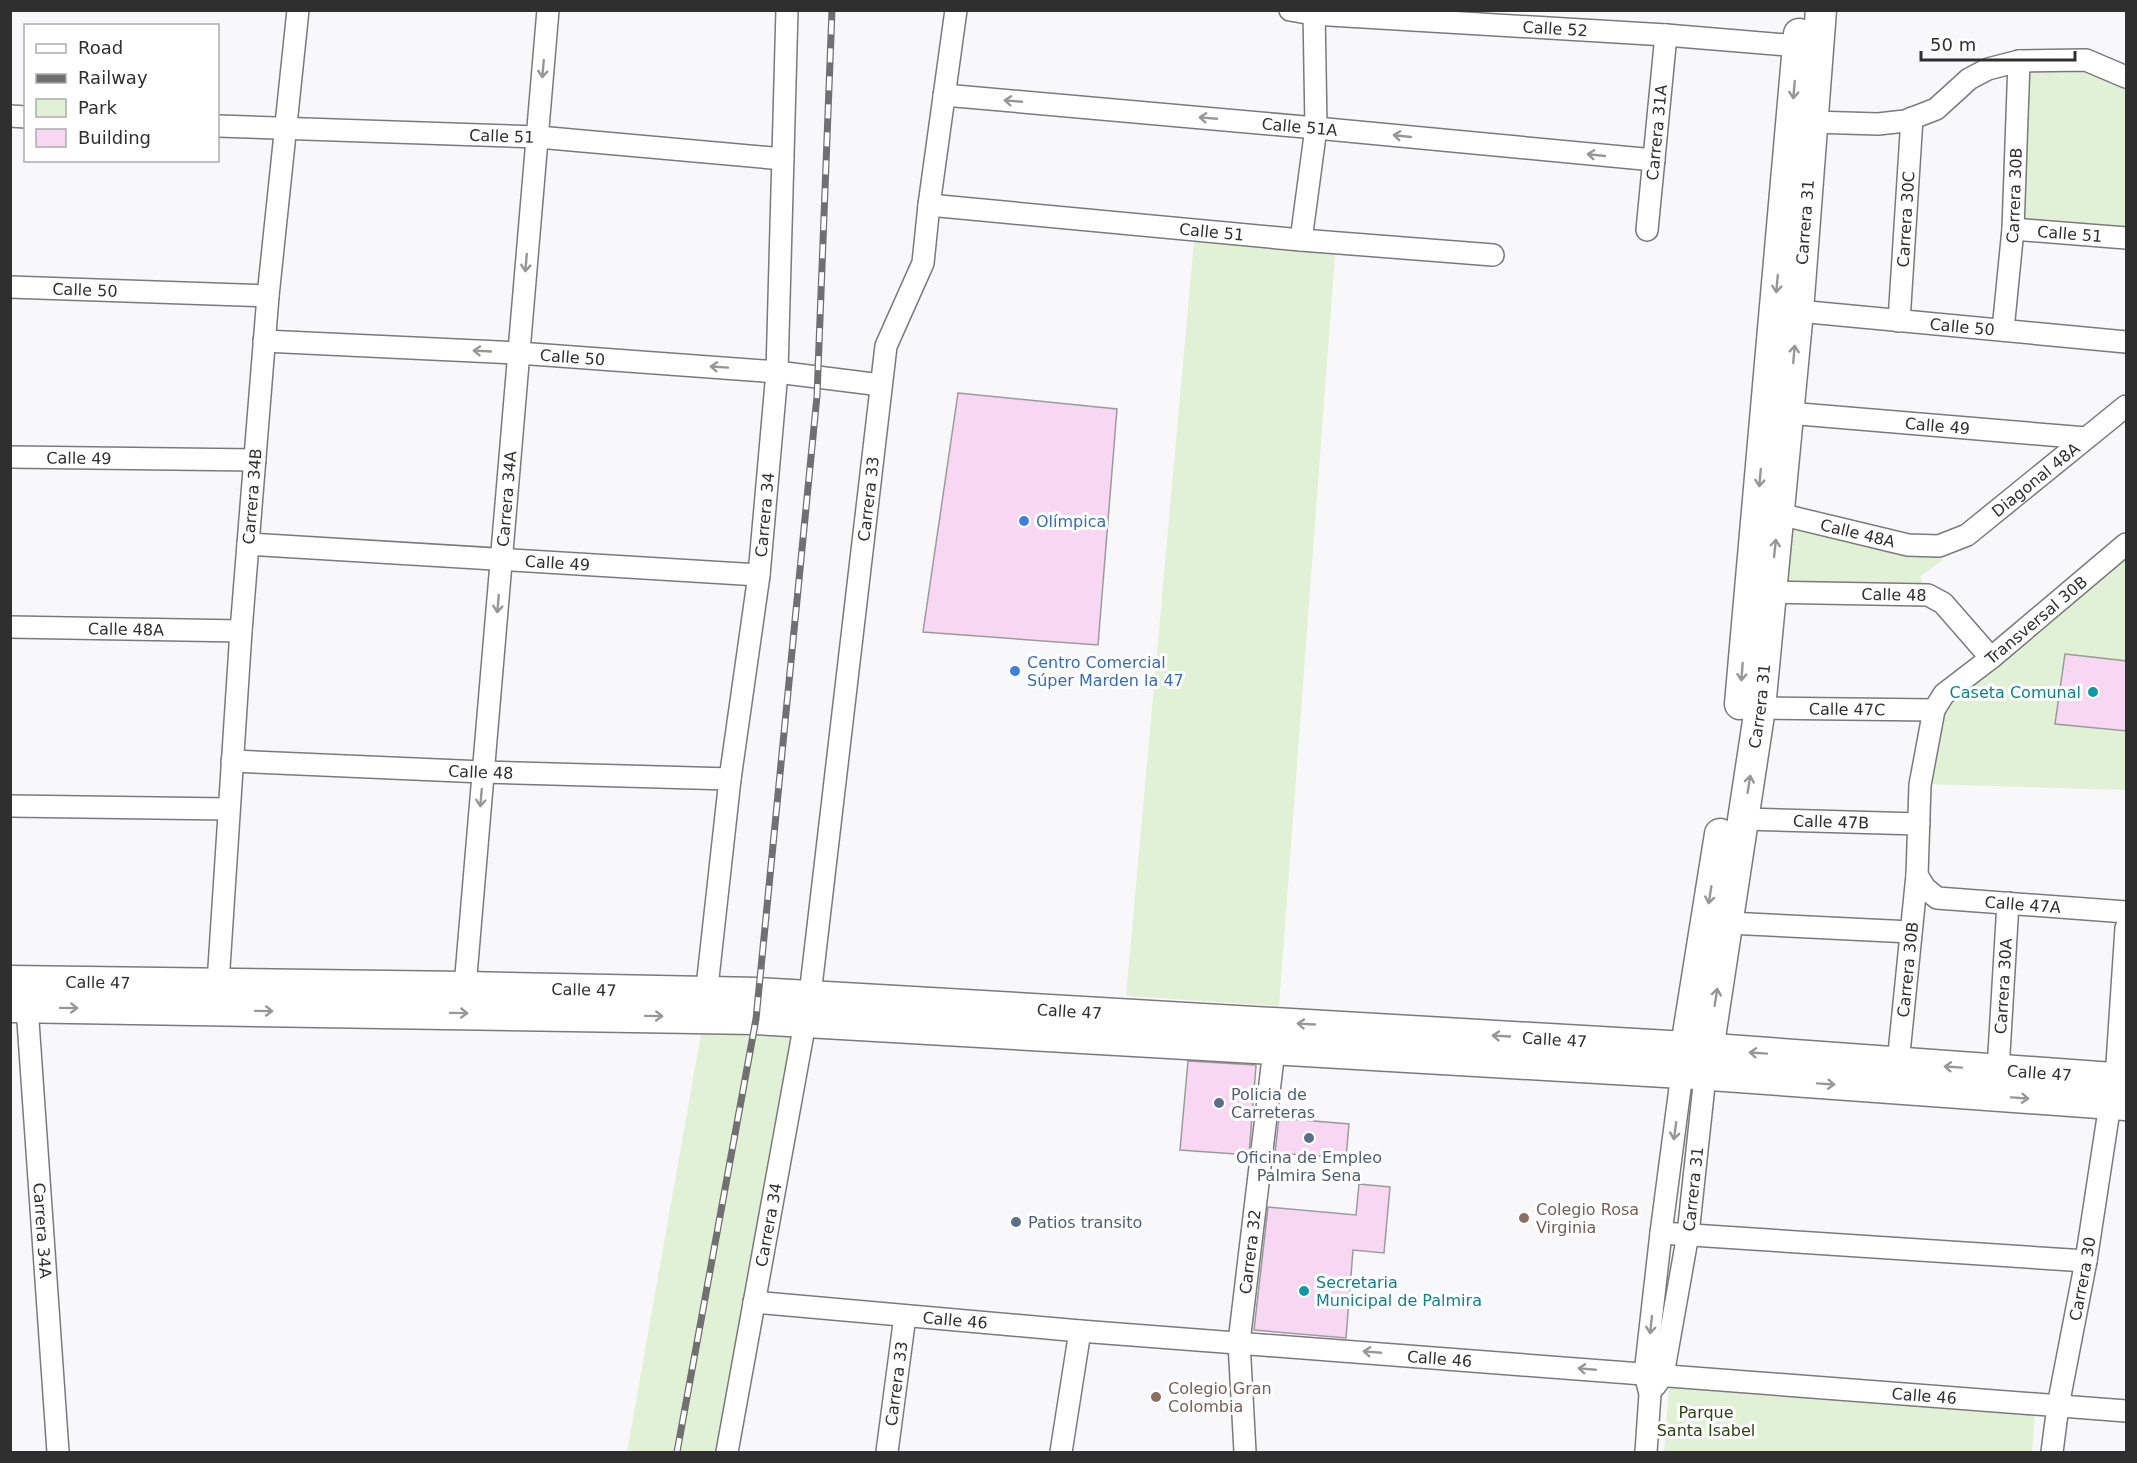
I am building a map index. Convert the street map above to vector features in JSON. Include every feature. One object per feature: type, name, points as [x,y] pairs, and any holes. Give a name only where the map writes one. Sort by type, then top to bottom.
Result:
[{"type":"main road","name":"Carrera 31","points":[[1695,1062],[1734,832],[1760,708],[1798,311],[1812,122],[1808,47],[1802,10]]},
{"type":"main road","name":"Carrera 31","points":[[1695,1062],[1728,923],[1740,703],[1808,47],[1821,10]]},
{"type":"main road","name":"Calle 47","points":[[10,981],[465,987],[706,1004],[1695,1062],[2120,1092]]},
{"type":"main road","name":"Calle 47","points":[[19,1007],[706,1004]]},
{"type":"main road","name":"Calle 47","points":[[808,1009],[1274,1050],[1695,1062],[1898,1063],[1998,1070],[2120,1092]]},
{"type":"street","name":"Carrera 34B","points":[[218,983],[228,809],[264,341],[298,10]]},
{"type":"street","name":"Carrera 34A","points":[[465,987],[548,10]]},
{"type":"street","name":"Carrera 34","points":[[706,1004],[730,779],[759,575],[777,372],[787,10]]},
{"type":"street","name":"Carrera 33","points":[[808,1009],[886,346],[923,263],[956,10]]},
{"type":"street","name":"Calle 52","points":[[1290,10],[1666,35],[1808,47]]},
{"type":"street","points":[[1301,240],[1316,128],[1314,12]]},
{"type":"street","name":"Carrera 31A","points":[[1647,230],[1666,35]]},
{"type":"street","points":[[1812,122],[1878,124],[1912,118],[1936,109],[1969,79],[1988,69],[2019,61],[2086,60],[2127,76]]},
{"type":"street","name":"Carrera 30B","points":[[2003,330],[2013,229],[2019,61]]},
{"type":"street","name":"Calle 51A","points":[[944,95],[1654,160]]},
{"type":"street","name":"Carrera 30C","points":[[1899,321],[1912,118]]},
{"type":"street","name":"Calle 51","points":[[219,126],[538,137],[783,159]]},
{"type":"street","name":"Calle 51","points":[[929,206],[1494,255]]},
{"type":"street","name":"Calle 51","points":[[2013,229],[2127,238]]},
{"type":"street","name":"Calle 50","points":[[10,287],[268,296]]},
{"type":"street","name":"Calle 50","points":[[1798,311],[2127,342]]},
{"type":"street","name":"Calle 50","points":[[264,341],[518,353],[777,372],[881,385]]},
{"type":"street","name":"Diagonal 48A","points":[[1939,546],[1967,535],[2127,406]]},
{"type":"street","name":"Calle 49","points":[[1788,413],[2086,438]]},
{"type":"street","name":"Calle 49","points":[[10,457],[255,460]]},
{"type":"street","name":"Calle 48A","points":[[1779,514],[1908,545],[1939,546]]},
{"type":"street","name":"Calle 49","points":[[248,544],[759,575]]},
{"type":"street","name":"Transversal 30B","points":[[1939,702],[2127,544]]},
{"type":"street","name":"Calle 48","points":[[1771,592],[1928,595],[1943,603],[1991,658]]},
{"type":"street","name":"Calle 48A","points":[[10,627],[241,631]]},
{"type":"street","name":"Carrera 30B","points":[[1898,1063],[1911,932],[1921,881],[1920,785],[1939,702]]},
{"type":"street","name":"Calle 47C","points":[[1760,708],[1939,702]]},
{"type":"street","name":"Calle 48","points":[[232,761],[483,772],[730,779]]},
{"type":"street","points":[[10,806],[228,809]]},
{"type":"street","name":"Calle 47B","points":[[1734,832],[1919,824]]},
{"type":"street","name":"Calle 47A","points":[[1921,881],[1937,898],[2127,912]]},
{"type":"street","name":"Carrera 30A","points":[[1998,1070],[2008,903]]},
{"type":"street","points":[[1728,923],[1911,932]]},
{"type":"street","name":"Carrera 30","points":[[2052,1452],[2058,1406],[2120,1092],[2127,928]]},
{"type":"street","name":"Carrera 34A","points":[[19,1007],[58,1452]]},
{"type":"street","name":"Carrera 34","points":[[727,1452],[808,1009]]},
{"type":"street","name":"Carrera 32","points":[[1245,1452],[1239,1342],[1274,1050]]},
{"type":"street","name":"Carrera 31","points":[[1646,1452],[1653,1381],[1661,1233],[1695,1062]]},
{"type":"street","name":"Carrera 31","points":[[1653,1381],[1688,1234],[1695,1062]]},
{"type":"street","points":[[1661,1233],[2086,1261]]},
{"type":"street","name":"Calle 46","points":[[754,1302],[1080,1331],[1239,1342],[1653,1381],[2127,1411]]},
{"type":"street","name":"Carrera 33","points":[[887,1452],[905,1316]]},
{"type":"street","points":[[1061,1452],[1080,1331]]},
{"type":"green space","points":[[2019,61],[2126,77],[2126,238],[2013,228]]},
{"type":"green space","points":[[1195,230],[1336,242],[1279,1006],[1126,996]]},
{"type":"green space","points":[[1779,514],[1939,546],[1942,561],[1920,576],[1928,595],[1771,592]]},
{"type":"green space","points":[[2126,546],[2126,790],[1925,784],[1938,721],[1966,680]]},
{"type":"green space","points":[[704,1017],[805,1023],[727,1452],[627,1452]]},
{"type":"green space","name":"Parque Santa Isabel","points":[[1669,1386],[2035,1414],[2032,1452],[1664,1452]]},
{"type":"building","name":"Olímpica","points":[[958,393],[1117,409],[1098,645],[923,632]]},
{"type":"building","name":"Caseta Comunal","points":[[2065,654],[2127,661],[2127,731],[2055,724]]},
{"type":"building","name":"Policia de Carreteras","points":[[1188,1061],[1256,1065],[1249,1155],[1180,1150]]},
{"type":"building","name":"Oficina de Empleo Palmira Sena","points":[[1279,1118],[1349,1124],[1346,1158],[1275,1153]]},
{"type":"building","name":"Secretaria Municipal de Palmira","points":[[1359,1184],[1390,1187],[1384,1253],[1353,1250],[1346,1338],[1254,1330],[1268,1207],[1356,1215]]},
{"type":"railway","points":[[677,1452],[756,1019],[817,396],[832,10]]},
{"type":"place","name":"Olímpica","points":[[1024,521]]},
{"type":"place","name":"Centro Comercial Súper Marden la 47","points":[[1015,671]]},
{"type":"place","name":"Caseta Comunal","points":[[2093,692]]},
{"type":"place","name":"Policia de Carreteras","points":[[1219,1103]]},
{"type":"place","name":"Oficina de Empleo Palmira Sena","points":[[1309,1138]]},
{"type":"place","name":"Colegio Rosa Virginia","points":[[1524,1218]]},
{"type":"place","name":"Patios transito","points":[[1016,1222]]},
{"type":"place","name":"Secretaria Municipal de Palmira","points":[[1304,1291]]},
{"type":"place","name":"Colegio Gran Colombia","points":[[1156,1397]]}]
